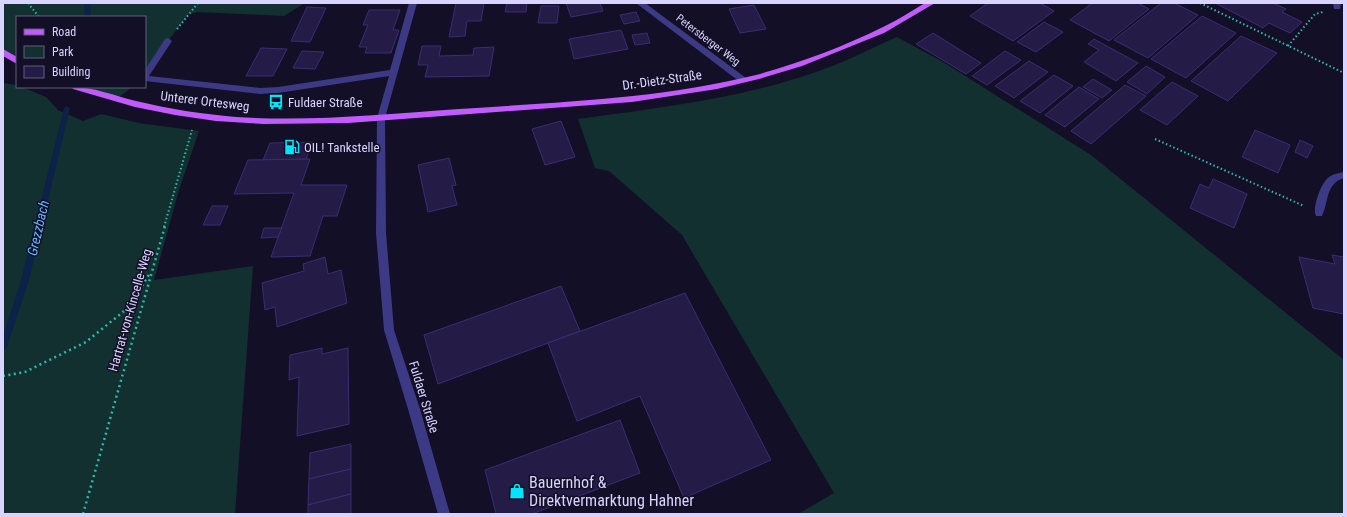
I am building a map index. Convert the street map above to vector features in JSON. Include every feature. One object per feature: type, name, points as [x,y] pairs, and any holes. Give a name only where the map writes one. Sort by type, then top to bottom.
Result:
[{"type":"main road","name":"Dr.-Dietz-Straße","points":[[381,118],[658,96],[743,80],[798,64],[882,30],[931,3]]},
{"type":"main road","points":[[5,56],[16,60]]},
{"type":"main road","name":"Unterer Ortesweg","points":[[80,88],[154,108],[205,116],[266,121],[315,121],[381,118]]},
{"type":"street","name":"Fuldaer Straße","points":[[413,3],[381,118],[381,233],[389,330],[414,409],[444,514]]},
{"type":"street","name":"Petersberger Weg","points":[[640,3],[743,80]]},
{"type":"street","points":[[146,75],[168,40]]},
{"type":"street","points":[[146,77],[180,84],[260,91],[278,90],[394,72]]},
{"type":"street","points":[[1319,213],[1324,188],[1336,176],[1344,175]]},
{"type":"path","points":[[28,3],[38,16]]},
{"type":"path","points":[[168,40],[198,3]]},
{"type":"path","points":[[1200,3],[1344,73]]},
{"type":"path","points":[[1288,46],[1315,14],[1337,5]]},
{"type":"path","name":"Hartrat-von-Kincelle-Weg","points":[[83,514],[192,130],[205,116]]},
{"type":"path","points":[[1155,139],[1319,213]]},
{"type":"path","points":[[3,376],[25,372],[86,342],[129,307],[153,268]]},
{"type":"green space","points":[[3,3],[305,3],[284,16],[197,12],[189,14],[168,41],[146,74],[146,16],[16,16],[16,60],[3,52]]},
{"type":"green space","points":[[897,37],[943,62],[1091,155],[1344,360],[1344,514],[798,514],[834,493],[682,235],[609,171],[595,168],[578,119],[697,102],[755,90],[824,69]]},
{"type":"green space","points":[[3,83],[16,85],[16,88],[24,88],[46,97],[58,110],[83,121],[101,114],[139,123],[199,131],[179,190],[154,280],[253,266],[235,514],[3,514]]},
{"type":"green space","points":[[80,88],[131,88],[118,98]]},
{"type":"building","points":[[456,3],[484,3],[481,21],[467,21],[465,36],[449,37]]},
{"type":"building","points":[[507,3],[527,3],[526,12],[505,12]]},
{"type":"building","points":[[566,3],[600,3],[603,11],[571,17]]},
{"type":"building","points":[[988,3],[1040,3],[1054,11],[1013,41],[970,16]]},
{"type":"building","points":[[1092,3],[1138,3],[1149,9],[1109,41],[1070,20]]},
{"type":"building","points":[[1161,3],[1174,3],[1198,15],[1148,58],[1114,40]]},
{"type":"building","points":[[1215,3],[1273,3],[1286,9],[1282,12],[1302,22],[1290,33],[1269,23],[1263,28]]},
{"type":"building","points":[[754,5],[766,29],[740,33],[729,9]]},
{"type":"building","points":[[541,6],[559,6],[557,23],[538,23]]},
{"type":"building","points":[[307,7],[326,8],[310,42],[291,41]]},
{"type":"building","points":[[369,10],[400,10],[393,30],[399,30],[391,53],[365,53],[367,47],[359,47],[368,25],[363,25]]},
{"type":"building","points":[[636,12],[640,21],[624,24],[620,15]]},
{"type":"building","points":[[1202,16],[1236,33],[1186,78],[1151,59]]},
{"type":"building","points":[[1044,22],[1063,32],[1036,52],[1017,42]]},
{"type":"building","points":[[621,30],[628,49],[574,59],[569,39]]},
{"type":"building","points":[[647,33],[650,43],[635,45],[632,35]]},
{"type":"building","points":[[933,33],[981,63],[966,74],[916,44]]},
{"type":"building","points":[[1241,36],[1277,53],[1228,101],[1191,81]]},
{"type":"building","points":[[1094,39],[1138,63],[1116,81],[1084,62],[1099,50],[1088,44]]},
{"type":"building","points":[[422,46],[441,46],[439,56],[473,55],[474,48],[494,47],[489,76],[425,77],[428,65],[418,65]]},
{"type":"building","points":[[261,48],[287,49],[273,76],[246,76]]},
{"type":"building","points":[[302,51],[324,52],[315,69],[293,68]]},
{"type":"building","points":[[1005,51],[1021,60],[987,85],[972,76]]},
{"type":"building","points":[[1029,61],[1048,72],[1014,98],[995,86]]},
{"type":"building","points":[[1146,66],[1165,77],[1147,94],[1127,82]]},
{"type":"building","points":[[1054,75],[1073,86],[1040,113],[1020,101]]},
{"type":"building","points":[[1093,79],[1112,90],[1102,98],[1083,87]]},
{"type":"building","points":[[1172,82],[1198,96],[1167,125],[1140,110]]},
{"type":"building","points":[[1125,85],[1146,96],[1091,144],[1071,131]]},
{"type":"building","points":[[1079,87],[1099,99],[1065,127],[1045,115]]},
{"type":"building","points":[[561,121],[575,157],[545,165],[532,129]]},
{"type":"building","points":[[1255,130],[1290,145],[1278,173],[1242,157]]},
{"type":"building","points":[[1300,140],[1313,146],[1307,158],[1295,152]]},
{"type":"building","points":[[313,142],[306,159],[263,160],[270,143]]},
{"type":"building","points":[[449,158],[456,185],[452,186],[457,205],[428,212],[418,165]]},
{"type":"building","points":[[310,159],[301,185],[347,185],[337,216],[323,216],[310,256],[271,257],[294,193],[234,194],[248,160]]},
{"type":"building","points":[[1213,179],[1247,194],[1234,228],[1190,208],[1200,184],[1209,188]]},
{"type":"building","points":[[212,206],[228,206],[220,225],[203,225]]},
{"type":"building","points":[[264,228],[282,228],[278,237],[261,238]]},
{"type":"building","points":[[1332,255],[1344,257],[1344,314],[1313,308],[1299,257],[1335,264]]},
{"type":"building","points":[[325,257],[328,274],[341,270],[347,303],[277,327],[275,307],[265,310],[262,283],[304,271],[303,264]]},
{"type":"building","points":[[561,286],[580,331],[438,384],[424,335]]},
{"type":"building","points":[[685,293],[771,460],[684,498],[640,396],[577,421],[548,343]]},
{"type":"building","points":[[322,348],[322,354],[348,348],[349,424],[297,436],[299,377],[289,380],[290,355]]},
{"type":"building","points":[[620,420],[640,473],[532,514],[496,514],[485,470]]},
{"type":"building","points":[[351,444],[351,469],[309,479],[310,453]]},
{"type":"building","points":[[351,469],[351,494],[308,505],[309,479]]},
{"type":"building","points":[[351,494],[351,514],[308,514],[308,505]]},
{"type":"waterway","name":"Grezzbach","points":[[87,3],[88,16]]},
{"type":"waterway","name":"Grezzbach","points":[[3,347],[25,280],[67,108]]},
{"type":"place","name":"Fuldaer Straße","points":[[276,102]]},
{"type":"place","name":"OIL! Tankstelle","points":[[292,147]]},
{"type":"place","name":"Bauernhof & Direktvermarktung Hahner","points":[[517,491]]}]
